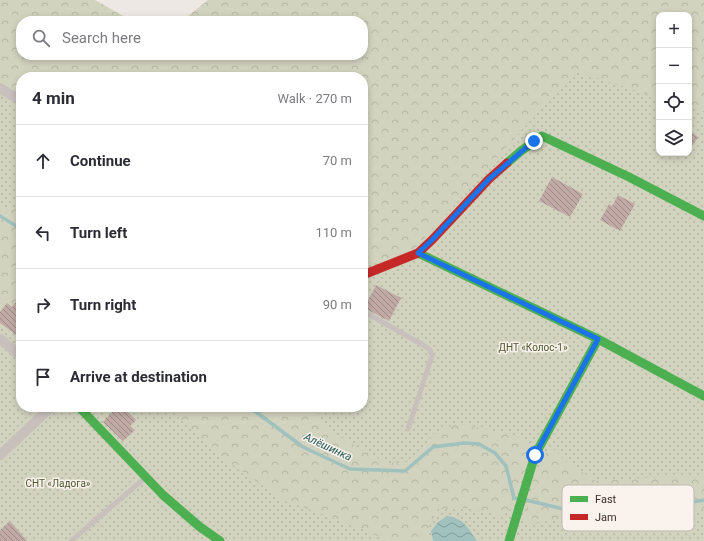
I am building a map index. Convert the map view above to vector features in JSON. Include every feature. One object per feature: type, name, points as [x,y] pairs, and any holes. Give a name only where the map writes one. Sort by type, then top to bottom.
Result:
[{"type":"street","points":[[0,88],[16,98]]},
{"type":"street","points":[[368,273],[418,253],[489,179],[521,151],[542,136],[629,177],[704,216]]},
{"type":"street","points":[[418,253],[598,339],[704,396]]},
{"type":"street","points":[[0,339],[16,352]]},
{"type":"street","points":[[509,541],[535,455],[598,339]]},
{"type":"street","points":[[0,455],[46,412]]},
{"type":"street","points":[[84,412],[146,478],[200,528],[220,541]]},
{"type":"lane","points":[[368,314],[430,350],[432,356],[408,429]]},
{"type":"lane","points":[[71,541],[146,478]]},
{"type":"green space","points":[[0,0],[95,0],[123,16],[16,16],[16,60],[368,60],[368,16],[188,16],[208,0],[704,0],[704,112],[692,108],[692,12],[656,12],[656,97],[575,71],[394,272],[368,262],[368,72],[16,72],[16,97],[0,86]]},
{"type":"green space","name":"ДНТ «Колос-1»","points":[[556,62],[656,90],[656,156],[692,156],[692,94],[704,88],[704,541],[0,541],[0,84],[16,92],[16,412],[368,412],[368,244]]},
{"type":"green space","points":[[0,207],[16,208],[16,305],[0,312]]},
{"type":"green space","points":[[172,412],[317,412],[328,430],[386,463],[408,462],[424,446],[433,434],[458,423],[504,433],[523,439],[532,446],[514,506],[502,516],[467,508],[438,509],[427,531],[429,541],[386,541],[367,530],[283,500],[220,456]]},
{"type":"green space","points":[[550,446],[568,463],[596,481],[678,476],[704,476],[704,510],[694,511],[694,485],[562,485],[562,520],[524,523],[534,476]]},
{"type":"water","points":[[447,516],[462,521],[477,541],[433,541],[431,531],[438,522]]},
{"type":"building","points":[[692,133],[698,137],[692,146]]},
{"type":"building","points":[[552,177],[583,194],[570,217],[539,201]]},
{"type":"building","points":[[618,195],[635,204],[620,231],[600,220],[609,204],[612,206]]},
{"type":"building","points":[[376,285],[401,298],[389,321],[368,310],[368,300]]},
{"type":"building","points":[[16,302],[16,334],[0,323],[0,312],[7,303],[12,307]]},
{"type":"building","points":[[112,412],[128,412],[136,420],[130,426],[135,430],[123,441],[103,422]]},
{"type":"building","points":[[10,521],[27,541],[0,541],[0,530]]},
{"type":"waterway","name":"Алёшинка","points":[[0,216],[16,226]]},
{"type":"waterway","name":"Алёшинка","points":[[256,412],[303,447],[350,469],[405,471],[433,447],[464,443],[479,444],[495,453],[506,466],[514,498],[518,499]]},
{"type":"waterway","name":"Алёшинка","points":[[526,500],[562,509]]},
{"type":"waterway","name":"Алёшинка","points":[[694,502],[704,500]]},
{"type":"traffic: fast","points":[[507,163],[542,136],[629,177],[704,216]]},
{"type":"traffic: fast","points":[[418,253],[598,339],[704,396]]},
{"type":"traffic: fast","points":[[509,541],[535,455],[598,339]]},
{"type":"traffic: fast","points":[[84,412],[163,495],[200,527],[220,541]]},
{"type":"traffic: jam","points":[[368,273],[418,253],[489,179],[507,163]]},
{"type":"route","points":[[534,141],[489,179],[418,253],[598,339],[535,455]]},
{"type":"park label","name":"СНТ «Ладога»","points":[[58,483]]}]
